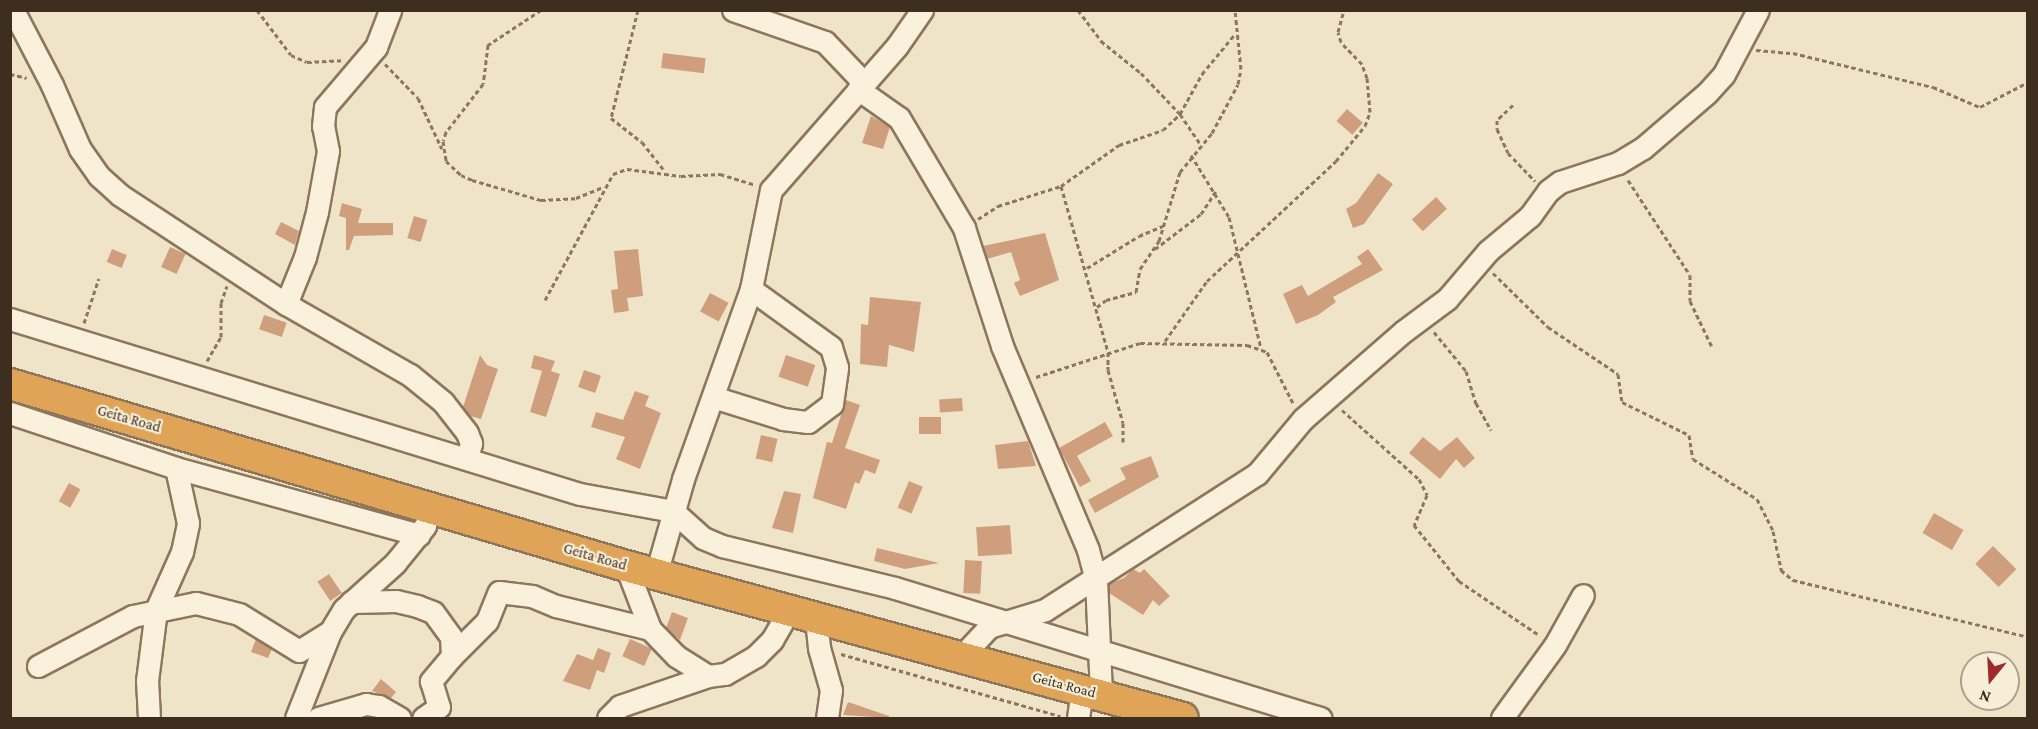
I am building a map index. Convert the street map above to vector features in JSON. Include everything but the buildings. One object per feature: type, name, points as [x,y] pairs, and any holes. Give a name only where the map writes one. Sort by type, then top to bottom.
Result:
[{"type":"highway","name":"Geita Road","points":[[10,384],[426,523],[626,566],[960,658],[1087,701],[1183,718]]},
{"type":"street","points":[[13,10],[52,84],[80,149],[99,176],[120,195],[236,268],[286,304],[365,346],[443,402],[470,438],[467,459]]},
{"type":"street","points":[[286,304],[305,257],[317,212],[328,151],[323,126],[325,107],[333,93],[370,55],[390,10]]},
{"type":"street","points":[[733,10],[825,42],[861,86],[898,118],[964,228],[1017,383],[1075,516],[1096,579],[1098,649],[1087,701]]},
{"type":"street","points":[[656,574],[673,511],[751,289],[771,190],[861,86],[922,10]]},
{"type":"street","points":[[960,658],[976,638],[999,622],[1030,617],[1096,579],[1257,474],[1303,419],[1423,316],[1447,299],[1488,251],[1530,216],[1548,191],[1560,182],[1618,163],[1656,138],[1707,93],[1740,49],[1758,10]]},
{"type":"street","points":[[713,397],[783,419],[808,422],[832,404],[837,367],[831,347],[751,289]]},
{"type":"street","points":[[10,319],[80,339],[200,380],[597,498],[673,511],[703,538],[723,546],[895,588],[999,622],[1098,649],[1321,718]]},
{"type":"street","points":[[10,412],[176,468],[426,523]]},
{"type":"street","points":[[148,718],[147,681],[156,610],[186,537],[187,510],[176,468]]},
{"type":"street","points":[[296,718],[330,632],[351,602],[426,523]]},
{"type":"street","points":[[626,566],[650,629],[676,656],[708,676]]},
{"type":"street","points":[[423,718],[439,707],[431,681],[487,621],[499,592],[532,596],[556,606],[650,629]]},
{"type":"street","points":[[1502,718],[1555,645],[1583,596]]},
{"type":"street","points":[[351,602],[396,601],[433,612],[451,637],[452,656]]},
{"type":"street","points":[[38,666],[133,616],[196,603],[219,606],[253,621],[299,651],[330,632]]},
{"type":"street","points":[[608,718],[620,706],[708,676],[725,674],[756,656],[802,615],[819,648],[831,690],[827,718]]},
{"type":"street","points":[[318,718],[366,704],[379,706],[400,718]]},
{"type":"path","points":[[257,10],[279,44],[299,60],[370,55],[418,98],[451,168],[460,175],[520,196],[560,200],[603,187]]},
{"type":"path","points":[[443,150],[446,132],[483,84],[488,45],[541,10]]},
{"type":"path","points":[[638,10],[611,118],[642,142],[665,171]]},
{"type":"path","points":[[1078,10],[1101,41],[1141,73],[1180,114],[1201,145]]},
{"type":"path","points":[[1097,307],[1106,300],[1136,292],[1140,269],[1163,226],[1172,189],[1191,155],[1201,145],[1238,84],[1241,69],[1235,34],[1235,10]]},
{"type":"path","points":[[1166,341],[1179,326],[1200,289],[1336,161],[1365,126],[1370,112],[1367,78],[1362,64],[1341,42],[1338,32],[1344,10]]},
{"type":"path","points":[[964,228],[998,206],[1061,186],[1119,145],[1163,130],[1180,114],[1202,74],[1235,34]]},
{"type":"path","points":[[1740,49],[1816,59],[1933,87],[1980,107],[2028,82]]},
{"type":"path","points":[[1513,105],[1497,120],[1497,129],[1508,153],[1548,191]]},
{"type":"path","points":[[1191,155],[1216,191],[1240,250],[1261,348],[1277,367],[1303,419]]},
{"type":"path","points":[[1618,163],[1690,275],[1690,301],[1712,347]]},
{"type":"path","points":[[544,300],[566,266],[603,187],[613,174],[627,169],[665,171],[681,176],[720,174],[771,190]]},
{"type":"path","points":[[1061,186],[1108,352],[1108,370],[1123,423],[1123,442]]},
{"type":"path","points":[[1152,250],[1201,214],[1216,191]]},
{"type":"path","points":[[1086,269],[1138,236],[1163,226]]},
{"type":"path","points":[[200,380],[221,337],[221,303],[236,268]]},
{"type":"path","points":[[1468,274],[1496,274],[1548,327],[1618,374],[1622,402],[1689,435],[1693,459],[1757,499],[1773,531],[1781,570],[1793,579],[2028,637]]},
{"type":"path","points":[[80,339],[99,278]]},
{"type":"path","points":[[1423,316],[1466,371],[1476,403],[1491,430]]},
{"type":"path","points":[[1017,383],[1108,352],[1166,341],[1198,347],[1261,348]]},
{"type":"path","points":[[1328,396],[1419,479],[1427,495],[1414,525],[1459,581],[1555,645]]},
{"type":"path","points":[[819,648],[1070,718]]}]
